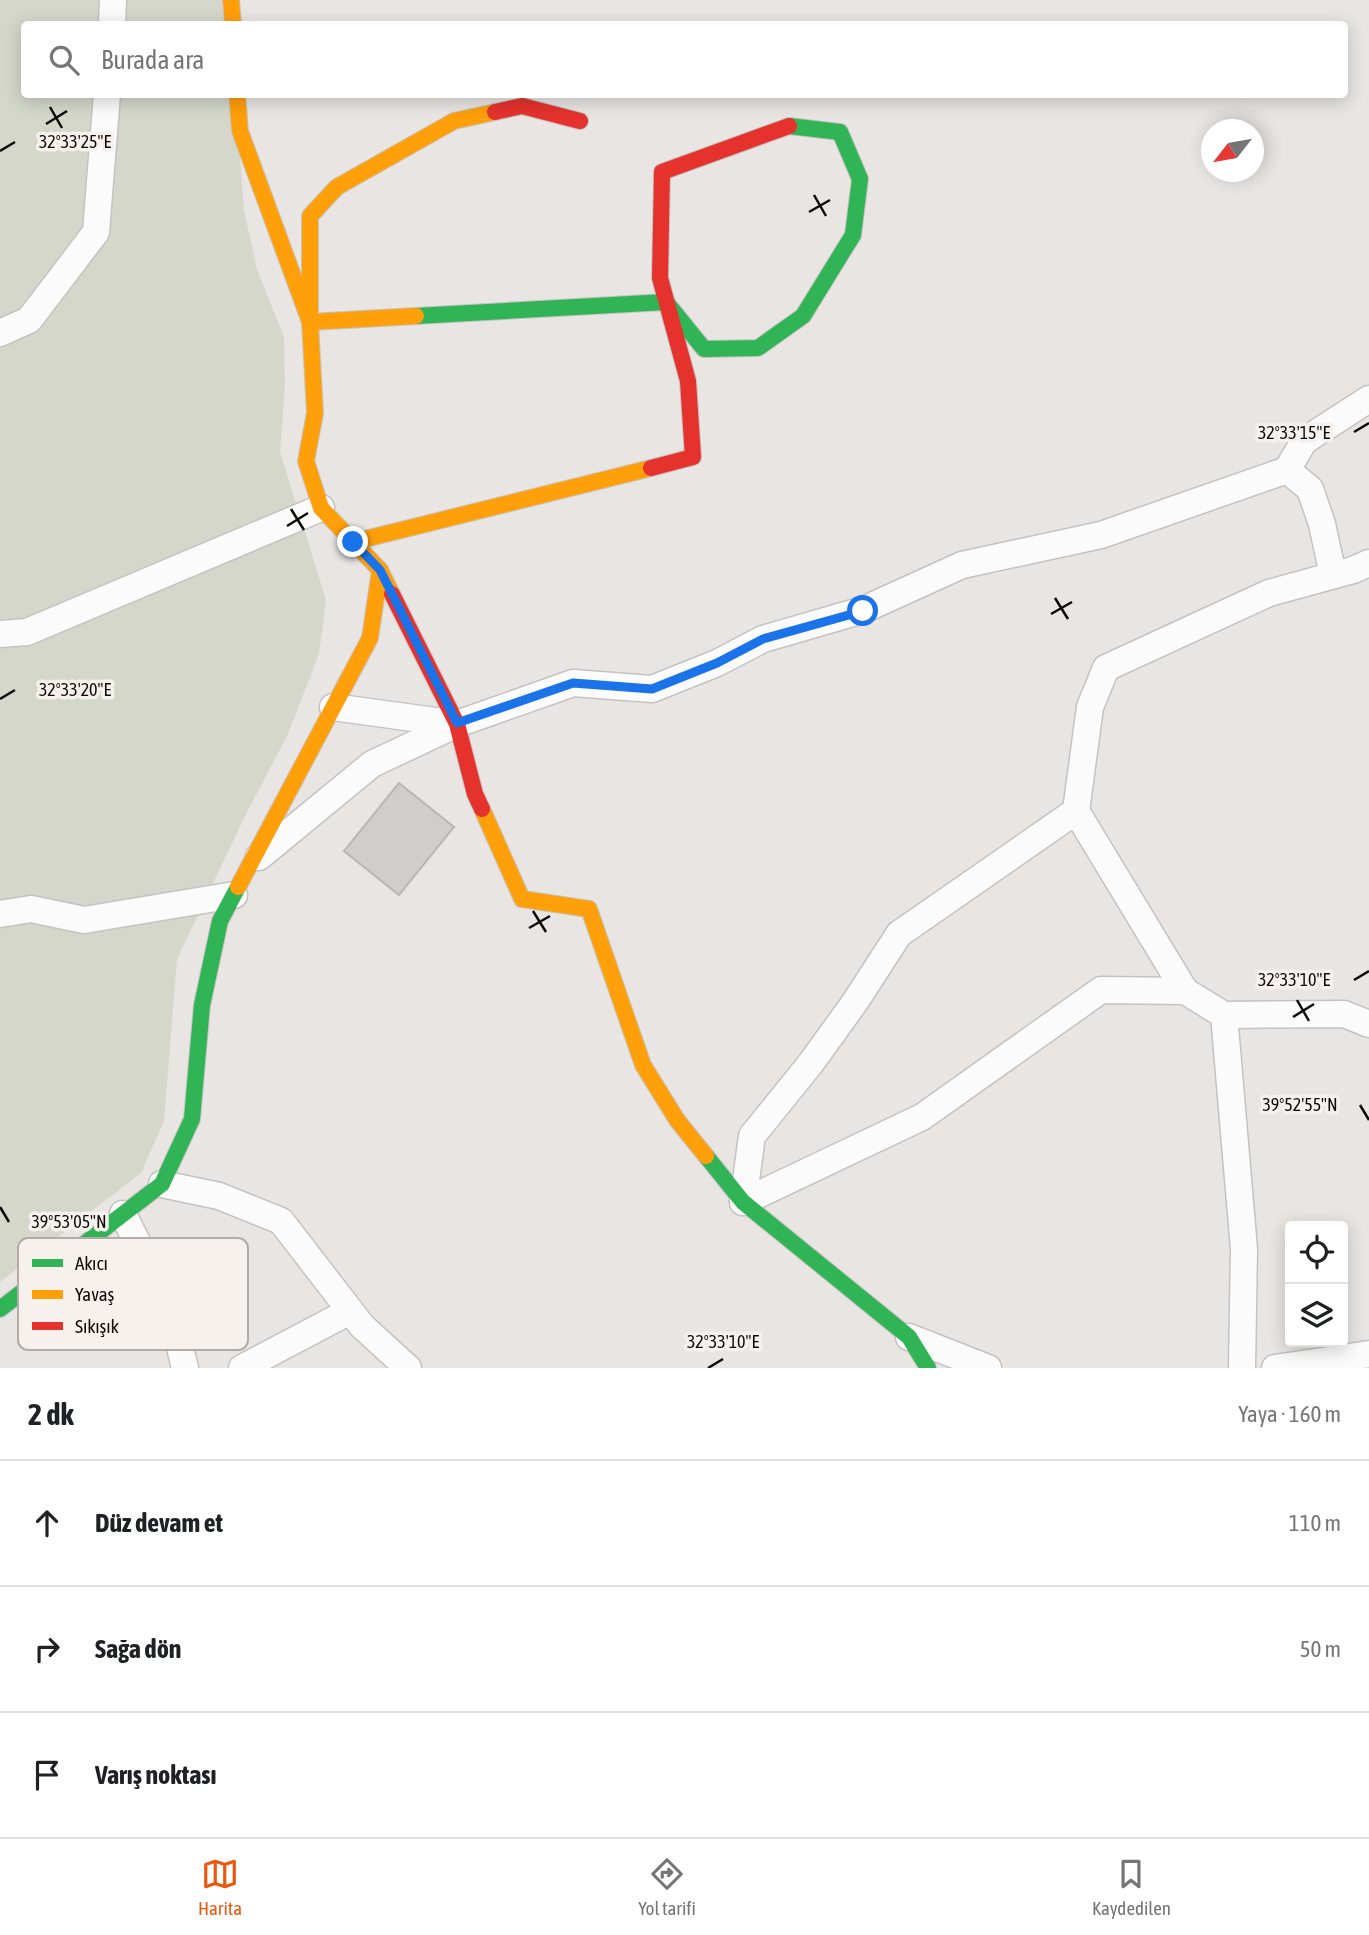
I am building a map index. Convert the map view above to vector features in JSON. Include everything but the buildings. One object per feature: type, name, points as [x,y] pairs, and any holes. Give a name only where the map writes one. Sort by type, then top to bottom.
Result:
[{"type":"street","points":[[112,21],[113,0]]},
{"type":"street","points":[[231,0],[233,21]]},
{"type":"street","points":[[0,333],[29,320],[96,232],[107,98]]},
{"type":"street","points":[[237,98],[240,131],[310,322]]},
{"type":"street","points":[[580,121],[522,106],[454,121],[337,187],[310,216],[310,322],[315,413],[306,461],[321,508],[380,570],[457,723],[475,794],[522,899],[589,909],[643,1065],[677,1120],[743,1202],[909,1337],[988,1368]]},
{"type":"street","points":[[353,542],[693,457],[688,381],[666,302],[660,278],[662,172],[785,126],[840,132],[860,179],[853,235],[803,316],[758,348],[704,349],[666,302]]},
{"type":"street","points":[[310,322],[666,302]]},
{"type":"street","points":[[250,865],[372,764],[457,723],[573,683],[652,689],[717,663],[763,639],[863,611],[962,565],[1101,535],[1287,470],[1304,441],[1369,399]]},
{"type":"street","points":[[1287,470],[1310,489],[1322,524],[1333,575]]},
{"type":"street","points":[[0,634],[27,632],[321,508]]},
{"type":"street","points":[[1369,563],[1269,593],[1106,668],[1090,707],[1076,811],[1185,991],[1224,1014],[1344,1014],[1369,1024]]},
{"type":"street","points":[[92,1238],[162,1184],[192,1119],[202,1005],[220,921],[370,638],[380,570]]},
{"type":"street","points":[[333,707],[457,723]]},
{"type":"street","points":[[743,1202],[752,1136],[811,1063],[899,934],[1076,811]]},
{"type":"street","points":[[0,914],[31,909],[84,920],[234,895]]},
{"type":"street","points":[[743,1202],[922,1117],[1101,990],[1185,991]]},
{"type":"street","points":[[1224,1014],[1244,1249],[1242,1368]]},
{"type":"street","points":[[162,1184],[219,1196],[281,1221],[362,1326],[408,1368]]},
{"type":"street","points":[[123,1214],[135,1238]]},
{"type":"street","points":[[0,1309],[18,1295]]},
{"type":"street","points":[[242,1368],[350,1311]]},
{"type":"street","points":[[909,1337],[928,1368]]},
{"type":"street","points":[[181,1350],[185,1368]]},
{"type":"street","points":[[1275,1368],[1369,1354]]},
{"type":"shaded area","points":[[0,0],[228,0],[230,21],[21,21],[21,98],[235,98],[244,210],[257,270],[284,337],[285,384],[280,452],[326,600],[319,654],[287,736],[245,816],[177,959],[164,1121],[141,1173],[57,1238],[18,1238],[18,1268],[0,1282]]},
{"type":"traffic: fast","points":[[416,316],[666,302],[704,349],[758,348],[803,316],[853,235],[860,179],[840,132],[789,126]]},
{"type":"traffic: fast","points":[[92,1238],[162,1184],[192,1119],[202,1005],[220,921],[238,887]]},
{"type":"traffic: fast","points":[[706,1156],[743,1202],[909,1337],[928,1368]]},
{"type":"traffic: fast","points":[[0,1309],[18,1295]]},
{"type":"traffic: slow","points":[[231,0],[233,21]]},
{"type":"traffic: slow","points":[[237,98],[240,131],[310,322],[315,413],[306,461],[321,508],[380,570],[392,594]]},
{"type":"traffic: slow","points":[[416,316],[310,322],[310,216],[337,187],[454,121],[495,112]]},
{"type":"traffic: slow","points":[[353,542],[651,468]]},
{"type":"traffic: slow","points":[[238,887],[370,638],[380,570]]},
{"type":"traffic: slow","points":[[482,809],[522,899],[589,909],[643,1065],[677,1120],[706,1156]]},
{"type":"traffic: jam","points":[[495,112],[522,106],[580,121]]},
{"type":"traffic: jam","points":[[651,468],[693,457],[688,381],[660,278],[662,172],[789,126]]},
{"type":"traffic: jam","points":[[392,594],[457,724],[475,794],[482,809]]},
{"type":"route","points":[[353,542],[380,570],[457,723],[573,683],[652,689],[717,663],[763,639],[863,611]]}]
